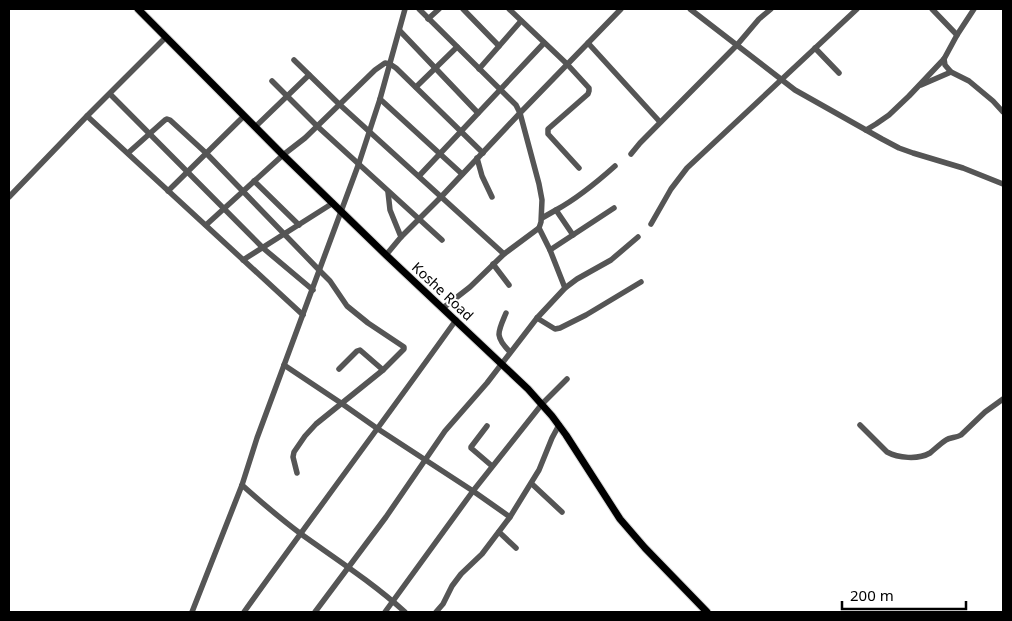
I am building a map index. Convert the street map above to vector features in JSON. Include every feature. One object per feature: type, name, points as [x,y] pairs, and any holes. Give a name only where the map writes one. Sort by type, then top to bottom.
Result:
[{"type":"main road","name":"Koshe Road","points":[[138,9],[340,211],[528,389],[559,425],[620,519],[645,548],[707,612]]},
{"type":"street","points":[[192,612],[242,486],[257,438],[359,163],[380,99],[405,9]]},
{"type":"street","points":[[419,9],[428,20],[516,104],[520,113],[542,200],[542,218],[539,228],[504,254],[470,287],[443,308]]},
{"type":"street","points":[[428,20],[439,9]]},
{"type":"street","points":[[463,9],[499,46]]},
{"type":"street","points":[[509,9],[567,64],[589,88],[588,94],[548,129],[548,134],[579,168]]},
{"type":"street","points":[[386,255],[401,236],[441,197],[621,9]]},
{"type":"street","points":[[690,9],[800,94],[907,151],[963,168],[1003,184]]},
{"type":"street","points":[[631,154],[660,122],[737,46],[759,19],[771,9]]},
{"type":"street","points":[[651,224],[681,175],[857,9]]},
{"type":"street","points":[[932,9],[957,35]]},
{"type":"street","points":[[866,130],[889,115],[944,59],[974,9]]},
{"type":"street","points":[[479,68],[521,21]]},
{"type":"street","points":[[400,31],[478,113]]},
{"type":"street","points":[[9,197],[166,37]]},
{"type":"street","points":[[418,176],[544,43]]},
{"type":"street","points":[[588,43],[660,122]]},
{"type":"street","points":[[416,87],[457,47]]},
{"type":"street","points":[[815,48],[839,73]]},
{"type":"street","points":[[944,59],[945,65],[951,72],[973,84],[1003,112]]},
{"type":"street","points":[[294,60],[339,104],[504,254]]},
{"type":"street","points":[[206,225],[283,155],[305,138],[375,70],[385,63],[396,68],[483,153]]},
{"type":"street","points":[[917,87],[951,72]]},
{"type":"street","points":[[255,127],[309,76]]},
{"type":"street","points":[[272,81],[317,126],[442,240]]},
{"type":"street","points":[[110,94],[263,248],[313,290]]},
{"type":"street","points":[[380,99],[462,174]]},
{"type":"street","points":[[87,116],[303,315]]},
{"type":"street","points":[[168,191],[244,116]]},
{"type":"street","points":[[128,153],[165,120],[170,120],[320,270],[347,306],[368,323],[404,347],[383,370],[341,403],[311,430],[294,452],[293,457],[297,473]]},
{"type":"street","points":[[477,158],[482,176],[492,196]]},
{"type":"street","points":[[542,218],[577,197],[615,166]]},
{"type":"street","points":[[254,181],[298,225]]},
{"type":"street","points":[[388,192],[390,210],[401,236]]},
{"type":"street","points":[[243,260],[333,203]]},
{"type":"street","points":[[550,250],[614,208]]},
{"type":"street","points":[[556,210],[573,235]]},
{"type":"street","points":[[539,228],[565,288]]},
{"type":"street","points":[[315,612],[349,567],[445,430],[497,371],[537,318],[565,288],[611,260],[638,237]]},
{"type":"street","points":[[493,264],[509,285]]},
{"type":"street","points":[[537,318],[555,329],[560,328],[586,315],[641,282]]},
{"type":"street","points":[[506,312],[500,327],[500,339],[501,344],[510,352]]},
{"type":"street","points":[[244,612],[456,320]]},
{"type":"street","points":[[339,369],[360,350],[383,370]]},
{"type":"street","points":[[284,365],[510,517]]},
{"type":"street","points":[[385,612],[492,466],[542,404],[567,379]]},
{"type":"street","points":[[860,424],[892,455],[903,458],[919,456],[929,453],[949,439],[960,435],[1003,399]]},
{"type":"street","points":[[436,612],[461,574],[482,554],[532,484],[559,425]]},
{"type":"street","points":[[487,426],[471,448],[492,466]]},
{"type":"street","points":[[532,484],[562,512]]},
{"type":"street","points":[[242,486],[300,533],[349,567],[405,612]]},
{"type":"street","points":[[498,532],[516,548]]},
{"type":"street","points":[[440,607],[445,612]]}]
